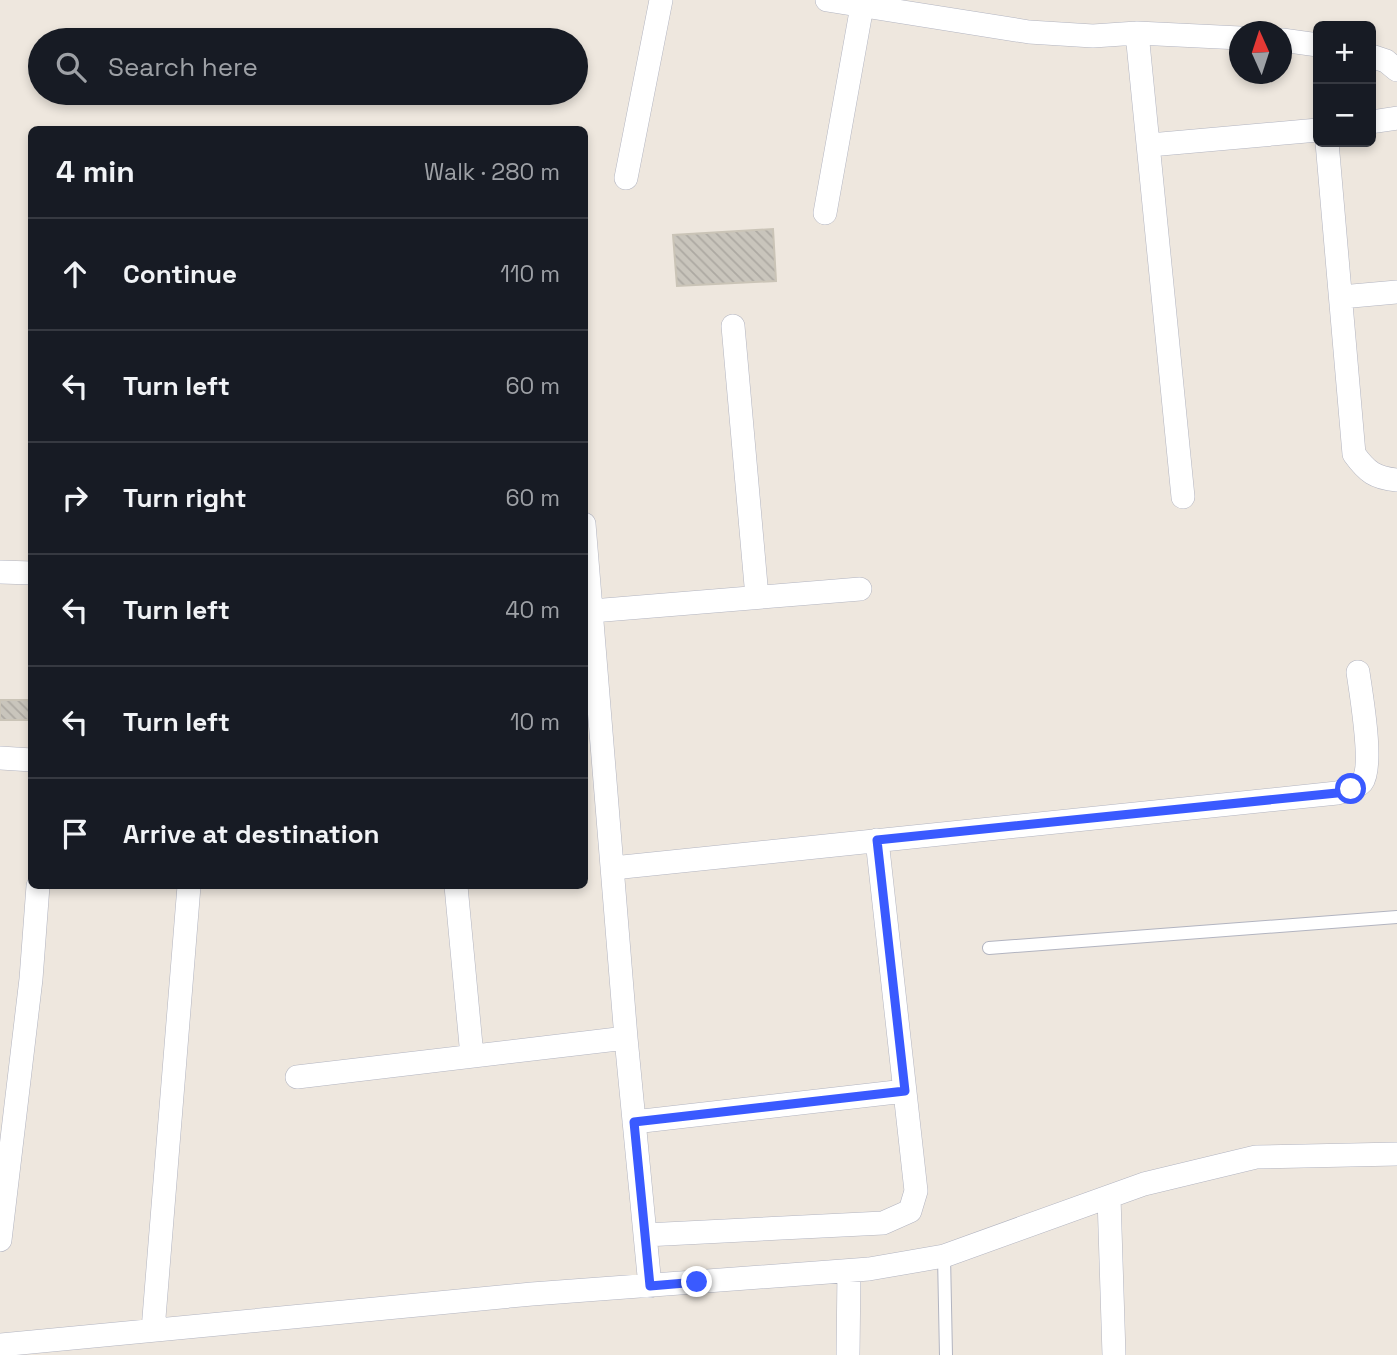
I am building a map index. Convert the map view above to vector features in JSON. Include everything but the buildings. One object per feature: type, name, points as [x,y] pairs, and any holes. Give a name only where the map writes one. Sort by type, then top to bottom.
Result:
[{"type":"street","points":[[626,178],[661,0]]},
{"type":"street","points":[[827,0],[1029,32],[1093,36],[1138,33],[1229,37]]},
{"type":"street","points":[[825,213],[862,6]]},
{"type":"street","points":[[1138,33],[1183,497]]},
{"type":"street","points":[[1292,41],[1313,43]]},
{"type":"street","points":[[1376,58],[1386,61],[1397,70]]},
{"type":"street","points":[[1376,121],[1397,118]]},
{"type":"street","points":[[1150,145],[1313,130]]},
{"type":"street","points":[[1327,147],[1354,454],[1365,470],[1384,479],[1397,480]]},
{"type":"street","points":[[1341,297],[1397,292]]},
{"type":"street","points":[[733,326],[757,597]]},
{"type":"street","points":[[588,568],[626,1038],[650,1286]]},
{"type":"street","points":[[0,572],[28,573]]},
{"type":"street","points":[[592,611],[860,589]]},
{"type":"street","points":[[612,869],[1337,793],[1351,789],[1363,781],[1368,765],[1358,673]]},
{"type":"street","points":[[0,758],[28,761]]},
{"type":"street","points":[[645,1236],[883,1223],[910,1210],[916,1191],[877,840]]},
{"type":"street","points":[[0,1240],[31,979],[37,889]]},
{"type":"street","points":[[153,1330],[189,889]]},
{"type":"street","points":[[456,889],[472,1056]]},
{"type":"street","points":[[297,1077],[626,1038]]},
{"type":"street","points":[[634,1122],[905,1091]]},
{"type":"street","points":[[0,1345],[518,1295],[849,1271],[944,1256],[1144,1184],[1256,1157],[1397,1154]]},
{"type":"street","points":[[1109,1197],[1114,1355]]},
{"type":"street","points":[[848,1355],[849,1271]]},
{"type":"lane","points":[[989,948],[1397,918]]},
{"type":"lane","points":[[944,1256],[946,1355]]},
{"type":"route","points":[[697,1282],[650,1286],[634,1122],[905,1091],[877,840],[1337,793],[1351,789]]}]
